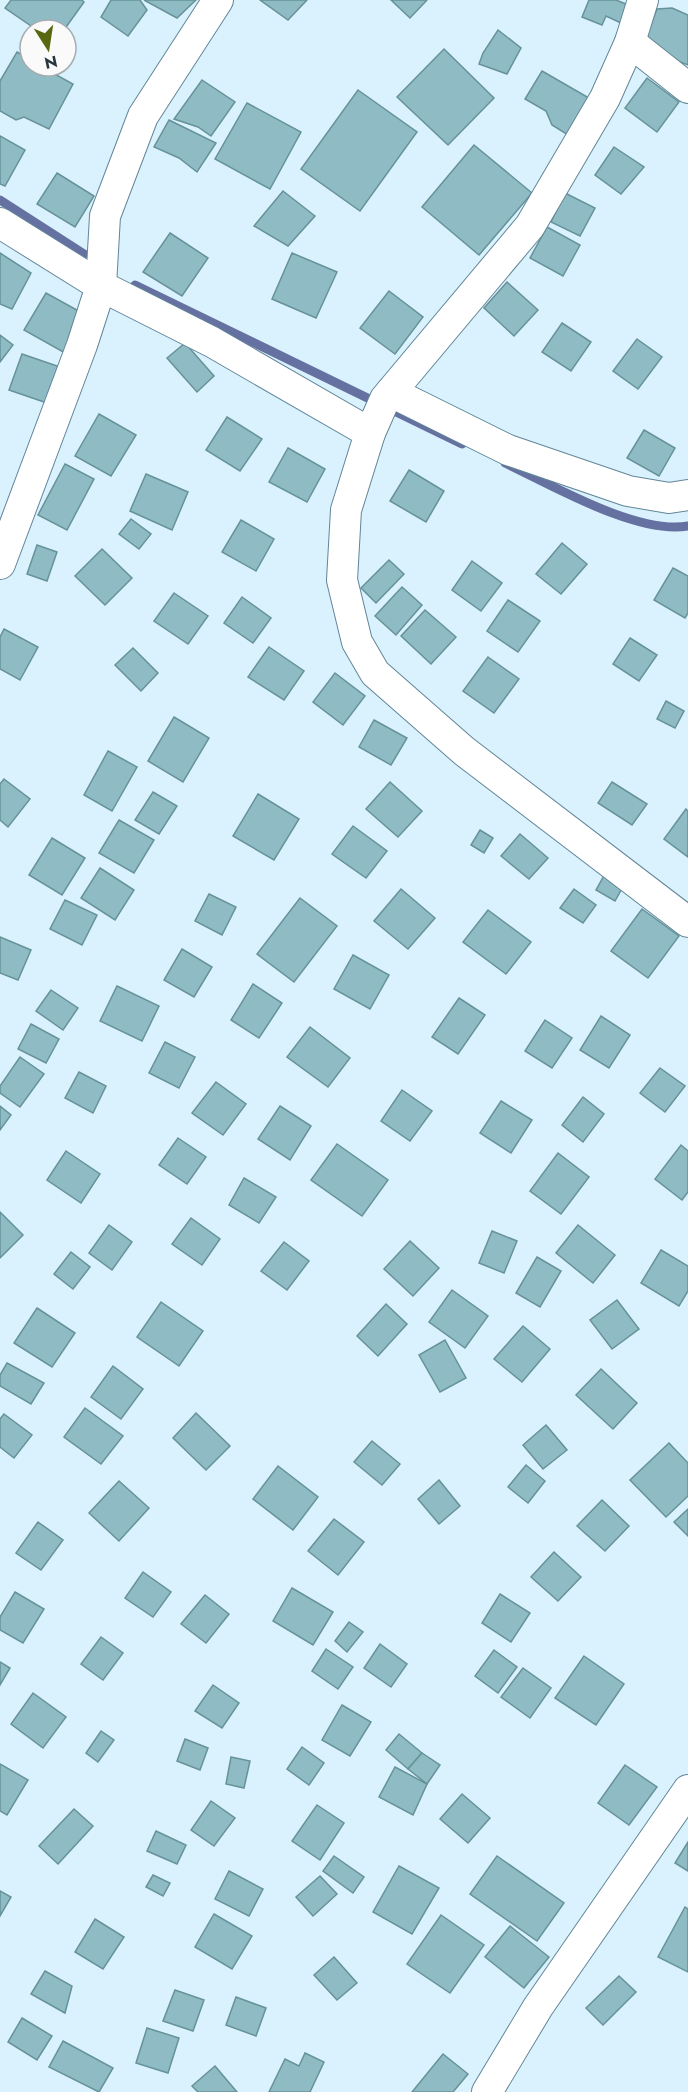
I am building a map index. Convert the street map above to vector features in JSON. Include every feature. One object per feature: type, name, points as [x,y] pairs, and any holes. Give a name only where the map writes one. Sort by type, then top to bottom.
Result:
[{"type":"street","points":[[0,564],[82,345],[101,286],[105,216],[143,116],[218,0]]},
{"type":"street","points":[[643,0],[630,42],[604,98],[530,226],[380,411],[346,510],[342,580],[357,642],[375,673],[516,793],[688,922]]},
{"type":"street","points":[[630,42],[688,88]]},
{"type":"street","points":[[0,224],[101,286],[212,342],[380,411],[508,450],[628,491],[669,498],[688,495]]},
{"type":"street","points":[[487,2092],[538,2007],[688,1790]]},
{"type":"building","points":[[11,0],[82,0],[84,2],[73,18],[20,18],[5,8]]},
{"type":"building","points":[[111,0],[140,0],[147,10],[128,36],[101,17]]},
{"type":"building","points":[[144,0],[196,0],[177,18]]},
{"type":"building","points":[[260,0],[307,0],[288,20]]},
{"type":"building","points":[[391,0],[427,0],[410,18]]},
{"type":"building","points":[[589,0],[616,0],[631,6],[623,24],[606,16],[602,25],[582,17]]},
{"type":"building","points":[[672,8],[688,15],[688,65],[642,47],[657,9]]},
{"type":"building","points":[[498,30],[521,48],[507,74],[479,64],[483,53]]},
{"type":"building","points":[[444,49],[494,98],[448,145],[397,97]]},
{"type":"building","points":[[17,52],[18,78],[62,78],[73,84],[49,129],[24,117],[16,120],[0,111],[0,81]]},
{"type":"building","points":[[542,71],[589,98],[568,135],[552,125],[546,111],[525,99]]},
{"type":"building","points":[[647,78],[679,102],[657,132],[625,108]]},
{"type":"building","points":[[202,80],[235,102],[211,136],[198,127],[174,119]]},
{"type":"building","points":[[358,90],[417,132],[360,211],[301,169]]},
{"type":"building","points":[[247,103],[301,132],[270,189],[215,159]]},
{"type":"building","points":[[169,120],[216,143],[197,172],[179,158],[154,147]]},
{"type":"building","points":[[0,136],[25,150],[5,186],[0,184]]},
{"type":"building","points":[[474,145],[532,193],[479,255],[422,207]]},
{"type":"building","points":[[614,147],[644,167],[621,194],[595,175]]},
{"type":"building","points":[[57,173],[94,196],[75,227],[37,204]]},
{"type":"building","points":[[283,191],[315,216],[288,246],[254,226]]},
{"type":"building","points":[[565,193],[595,208],[580,236],[551,222]]},
{"type":"building","points":[[547,227],[580,245],[563,276],[530,258]]},
{"type":"building","points":[[170,233],[208,258],[182,296],[143,272]]},
{"type":"building","points":[[0,253],[31,273],[12,309],[0,304]]},
{"type":"building","points":[[292,253],[337,272],[316,318],[272,299]]},
{"type":"building","points":[[507,282],[538,310],[514,336],[484,308]]},
{"type":"building","points":[[389,291],[423,317],[395,354],[360,328]]},
{"type":"building","points":[[46,293],[86,315],[65,353],[24,330]]},
{"type":"building","points":[[562,323],[591,342],[571,371],[542,352]]},
{"type":"building","points":[[0,335],[13,345],[0,362]]},
{"type":"building","points":[[637,339],[662,357],[638,389],[613,371]]},
{"type":"building","points":[[185,343],[214,376],[197,392],[167,358]]},
{"type":"building","points":[[22,354],[60,367],[47,403],[9,390]]},
{"type":"building","points":[[99,414],[136,435],[111,476],[75,456]]},
{"type":"building","points":[[227,417],[262,439],[240,471],[206,450]]},
{"type":"building","points":[[644,430],[675,448],[659,476],[627,458]]},
{"type":"building","points":[[288,448],[325,469],[307,502],[269,482]]},
{"type":"building","points":[[65,464],[94,479],[67,530],[38,515]]},
{"type":"building","points":[[409,470],[444,491],[426,522],[390,501]]},
{"type":"building","points":[[146,474],[188,492],[172,530],[130,511]]},
{"type":"building","points":[[131,519],[151,534],[139,549],[119,534]]},
{"type":"building","points":[[241,520],[274,539],[256,571],[222,552]]},
{"type":"building","points":[[562,543],[587,564],[561,594],[536,574]]},
{"type":"building","points":[[37,545],[57,552],[47,581],[27,574]]},
{"type":"building","points":[[102,549],[132,578],[105,605],[75,576]]},
{"type":"building","points":[[389,560],[404,574],[376,603],[361,588]]},
{"type":"building","points":[[472,561],[502,583],[481,611],[452,590]]},
{"type":"building","points":[[673,568],[688,576],[688,613],[685,618],[654,600]]},
{"type":"building","points":[[402,587],[422,605],[396,635],[375,616]]},
{"type":"building","points":[[174,593],[208,616],[188,644],[154,621]]},
{"type":"building","points":[[242,597],[271,618],[253,643],[224,623]]},
{"type":"building","points":[[508,600],[540,621],[518,652],[487,631]]},
{"type":"building","points":[[425,610],[456,637],[431,664],[401,636]]},
{"type":"building","points":[[4,629],[38,647],[20,680],[0,669],[0,637]]},
{"type":"building","points":[[630,638],[657,655],[639,681],[613,664]]},
{"type":"building","points":[[269,647],[304,671],[284,700],[248,677]]},
{"type":"building","points":[[133,648],[158,673],[141,691],[115,665]]},
{"type":"building","points":[[488,657],[519,679],[494,713],[463,691]]},
{"type":"building","points":[[335,673],[365,696],[343,725],[313,702]]},
{"type":"building","points":[[666,701],[684,711],[675,728],[657,719]]},
{"type":"building","points":[[174,717],[209,738],[183,782],[148,761]]},
{"type":"building","points":[[374,720],[407,738],[391,765],[359,747]]},
{"type":"building","points":[[108,751],[137,767],[112,811],[84,795]]},
{"type":"building","points":[[4,779],[30,799],[8,827],[0,820],[0,784]]},
{"type":"building","points":[[390,782],[422,811],[398,837],[366,809]]},
{"type":"building","points":[[612,782],[647,804],[632,825],[598,803]]},
{"type":"building","points":[[153,792],[177,806],[159,834],[135,820]]},
{"type":"building","points":[[258,794],[299,819],[274,860],[233,836]]},
{"type":"building","points":[[686,809],[688,811],[688,857],[664,839]]},
{"type":"building","points":[[119,820],[154,840],[134,873],[99,853]]},
{"type":"building","points":[[353,826],[387,851],[366,878],[332,854]]},
{"type":"building","points":[[480,830],[493,838],[484,853],[471,845]]},
{"type":"building","points":[[520,834],[548,858],[529,879],[501,856]]},
{"type":"building","points":[[52,838],[85,858],[62,895],[29,875]]},
{"type":"building","points":[[100,868],[134,890],[115,920],[81,898]]},
{"type":"building","points":[[606,872],[625,883],[615,901],[596,890]]},
{"type":"building","points":[[401,889],[435,918],[408,949],[374,921]]},
{"type":"building","points":[[574,889],[596,905],[583,923],[560,908]]},
{"type":"building","points":[[209,894],[236,907],[222,935],[195,921]]},
{"type":"building","points":[[300,898],[337,926],[294,982],[257,954]]},
{"type":"building","points":[[65,900],[97,915],[82,945],[50,929]]},
{"type":"building","points":[[642,909],[679,936],[648,978],[611,951]]},
{"type":"building","points":[[488,910],[531,942],[506,974],[463,942]]},
{"type":"building","points":[[0,937],[31,950],[18,980],[0,973]]},
{"type":"building","points":[[182,949],[212,967],[194,997],[164,980]]},
{"type":"building","points":[[353,955],[389,975],[370,1009],[334,989]]},
{"type":"building","points":[[253,984],[282,1003],[259,1038],[231,1020]]},
{"type":"building","points":[[117,986],[159,1006],[142,1041],[100,1021]]},
{"type":"building","points":[[51,990],[78,1008],[63,1030],[36,1011]]},
{"type":"building","points":[[459,998],[485,1015],[458,1054],[432,1037]]},
{"type":"building","points":[[601,1016],[630,1035],[609,1068],[580,1050]]},
{"type":"building","points":[[545,1020],[572,1038],[552,1068],[525,1051]]},
{"type":"building","points":[[31,1024],[59,1039],[46,1063],[18,1049]]},
{"type":"building","points":[[310,1027],[350,1058],[328,1087],[287,1057]]},
{"type":"building","points":[[165,1042],[195,1057],[179,1088],[149,1073]]},
{"type":"building","points":[[20,1057],[44,1074],[20,1107],[0,1093],[0,1086]]},
{"type":"building","points":[[660,1068],[685,1086],[665,1112],[640,1093]]},
{"type":"building","points":[[79,1072],[106,1086],[93,1113],[65,1098]]},
{"type":"building","points":[[216,1082],[246,1104],[223,1135],[192,1113]]},
{"type":"building","points":[[402,1090],[432,1111],[410,1141],[381,1121]]},
{"type":"building","points":[[583,1097],[604,1114],[583,1142],[562,1125]]},
{"type":"building","points":[[501,1101],[532,1120],[511,1153],[480,1133]]},
{"type":"building","points":[[0,1106],[11,1115],[0,1130]]},
{"type":"building","points":[[280,1106],[311,1126],[290,1160],[258,1139]]},
{"type":"building","points":[[178,1138],[206,1157],[187,1184],[159,1165]]},
{"type":"building","points":[[337,1144],[388,1180],[362,1216],[311,1180]]},
{"type":"building","points":[[681,1145],[688,1151],[688,1192],[682,1200],[655,1179]]},
{"type":"building","points":[[66,1151],[100,1174],[81,1203],[47,1180]]},
{"type":"building","points":[[558,1153],[589,1177],[561,1214],[530,1191]]},
{"type":"building","points":[[244,1178],[276,1197],[259,1223],[229,1205]]},
{"type":"building","points":[[0,1212],[23,1235],[0,1258]]},
{"type":"building","points":[[191,1218],[220,1239],[202,1265],[172,1244]]},
{"type":"building","points":[[109,1225],[132,1242],[112,1270],[89,1253]]},
{"type":"building","points":[[578,1225],[615,1255],[593,1283],[556,1253]]},
{"type":"building","points":[[492,1231],[517,1241],[504,1273],[479,1263]]},
{"type":"building","points":[[410,1241],[439,1268],[413,1296],[384,1269]]},
{"type":"building","points":[[284,1242],[309,1261],[287,1290],[261,1271]]},
{"type":"building","points":[[661,1250],[688,1266],[688,1291],[679,1306],[641,1283]]},
{"type":"building","points":[[71,1252],[90,1267],[73,1289],[54,1274]]},
{"type":"building","points":[[537,1257],[561,1271],[540,1307],[516,1293]]},
{"type":"building","points":[[452,1290],[488,1316],[465,1348],[429,1322]]},
{"type":"building","points":[[617,1300],[639,1329],[612,1349],[590,1320]]},
{"type":"building","points":[[161,1302],[203,1331],[179,1366],[137,1337]]},
{"type":"building","points":[[386,1304],[407,1324],[378,1356],[357,1336]]},
{"type":"building","points":[[37,1308],[75,1333],[52,1367],[14,1343]]},
{"type":"building","points":[[523,1326],[550,1349],[522,1382],[494,1359]]},
{"type":"building","points":[[445,1340],[466,1378],[440,1392],[419,1355]]},
{"type":"building","points":[[7,1363],[44,1383],[31,1404],[0,1386],[0,1375]]},
{"type":"building","points":[[113,1366],[143,1389],[121,1419],[91,1397]]},
{"type":"building","points":[[601,1369],[637,1403],[613,1429],[576,1395]]},
{"type":"building","points":[[85,1408],[123,1436],[101,1464],[64,1437]]},
{"type":"building","points":[[196,1413],[230,1446],[206,1470],[173,1438]]},
{"type":"building","points":[[4,1414],[32,1435],[14,1458],[0,1447],[0,1419]]},
{"type":"building","points":[[546,1425],[567,1450],[543,1469],[523,1445]]},
{"type":"building","points":[[372,1441],[400,1464],[382,1485],[354,1462]]},
{"type":"building","points":[[669,1443],[688,1463],[688,1496],[666,1517],[630,1480]]},
{"type":"building","points":[[526,1465],[545,1481],[528,1503],[508,1487]]},
{"type":"building","points":[[278,1466],[318,1497],[293,1530],[253,1499]]},
{"type":"building","points":[[439,1480],[460,1506],[439,1524],[418,1499]]},
{"type":"building","points":[[119,1481],[149,1508],[119,1541],[89,1513]]},
{"type":"building","points":[[602,1500],[629,1526],[605,1551],[577,1526]]},
{"type":"building","points":[[688,1509],[688,1536],[674,1522]]},
{"type":"building","points":[[334,1519],[364,1542],[338,1575],[308,1551]]},
{"type":"building","points":[[38,1522],[63,1540],[41,1570],[16,1553]]},
{"type":"building","points":[[554,1552],[581,1577],[558,1601],[531,1577]]},
{"type":"building","points":[[143,1572],[171,1592],[153,1617],[125,1598]]},
{"type":"building","points":[[292,1588],[333,1612],[313,1645],[273,1621]]},
{"type":"building","points":[[15,1592],[44,1609],[23,1643],[0,1630],[0,1617]]},
{"type":"building","points":[[500,1594],[530,1613],[511,1642],[482,1623]]},
{"type":"building","points":[[205,1595],[229,1614],[206,1643],[181,1624]]},
{"type":"building","points":[[349,1622],[363,1632],[347,1652],[335,1641]]},
{"type":"building","points":[[101,1637],[123,1653],[103,1680],[81,1664]]},
{"type":"building","points":[[380,1644],[407,1664],[391,1687],[364,1668]]},
{"type":"building","points":[[326,1649],[353,1667],[338,1689],[312,1671]]},
{"type":"building","points":[[494,1650],[517,1667],[498,1693],[475,1676]]},
{"type":"building","points":[[584,1656],[624,1684],[596,1725],[555,1698]]},
{"type":"building","points":[[0,1662],[10,1668],[0,1685]]},
{"type":"building","points":[[523,1668],[551,1688],[530,1718],[501,1697]]},
{"type":"building","points":[[213,1685],[239,1703],[222,1728],[195,1711]]},
{"type":"building","points":[[33,1693],[66,1717],[43,1748],[11,1724]]},
{"type":"building","points":[[342,1705],[371,1722],[350,1756],[322,1740]]},
{"type":"building","points":[[101,1731],[114,1740],[98,1762],[86,1753]]},
{"type":"building","points":[[399,1734],[422,1753],[408,1769],[386,1750]]},
{"type":"building","points":[[185,1739],[208,1748],[200,1770],[177,1761]]},
{"type":"building","points":[[302,1747],[324,1763],[309,1785],[287,1769]]},
{"type":"building","points":[[422,1753],[440,1765],[427,1784],[408,1769]]},
{"type":"building","points":[[231,1757],[250,1761],[244,1788],[226,1784]]},
{"type":"building","points":[[0,1764],[28,1780],[7,1815],[0,1811]]},
{"type":"building","points":[[625,1765],[657,1787],[629,1825],[598,1803]]},
{"type":"building","points":[[395,1767],[427,1784],[413,1815],[379,1797]]},
{"type":"building","points":[[462,1794],[490,1818],[468,1843],[440,1819]]},
{"type":"building","points":[[211,1801],[235,1818],[214,1846],[191,1830]]},
{"type":"building","points":[[317,1805],[344,1823],[320,1860],[292,1841]]},
{"type":"building","points":[[74,1809],[93,1826],[58,1864],[39,1846]]},
{"type":"building","points":[[156,1831],[186,1845],[177,1864],[147,1851]]},
{"type":"building","points":[[688,1842],[688,1871],[675,1863]]},
{"type":"building","points":[[334,1856],[364,1877],[353,1893],[323,1871]]},
{"type":"building","points":[[497,1856],[564,1903],[537,1941],[470,1894]]},
{"type":"building","points":[[399,1866],[439,1888],[412,1934],[373,1912]]},
{"type":"building","points":[[229,1871],[263,1889],[249,1916],[215,1899]]},
{"type":"building","points":[[153,1875],[170,1883],[163,1896],[146,1887]]},
{"type":"building","points":[[320,1876],[337,1894],[313,1916],[296,1897]]},
{"type":"building","points":[[0,1891],[11,1897],[0,1916]]},
{"type":"building","points":[[685,1907],[688,1909],[688,1972],[658,1957]]},
{"type":"building","points":[[214,1914],[252,1936],[232,1969],[195,1947]]},
{"type":"building","points":[[441,1915],[484,1945],[450,1993],[407,1964]]},
{"type":"building","points":[[95,1919],[124,1937],[103,1969],[75,1952]]},
{"type":"building","points":[[510,1926],[549,1957],[524,1988],[485,1957]]},
{"type":"building","points":[[334,1957],[357,1983],[337,2000],[314,1975]]},
{"type":"building","points":[[45,1971],[72,1986],[65,2013],[31,1994]]},
{"type":"building","points":[[619,1976],[636,1992],[603,2025],[586,2008]]},
{"type":"building","points":[[175,1990],[204,2000],[193,2031],[163,2021]]},
{"type":"building","points":[[236,1997],[266,2008],[256,2036],[226,2025]]},
{"type":"building","points":[[22,2018],[52,2036],[37,2060],[8,2042]]},
{"type":"building","points":[[147,2028],[179,2038],[168,2073],[136,2063]]},
{"type":"building","points":[[63,2041],[113,2068],[99,2092],[49,2067]]},
{"type":"building","points":[[305,2053],[324,2062],[310,2092],[269,2092],[285,2059],[299,2066]]},
{"type":"building","points":[[443,2054],[468,2074],[453,2092],[412,2092]]},
{"type":"building","points":[[215,2066],[237,2092],[198,2092],[192,2086]]},
{"type":"waterway","points":[[0,200],[84,254]]},
{"type":"waterway","points":[[135,285],[462,444]]},
{"type":"waterway","points":[[505,463],[570,495],[620,516],[667,527],[688,526]]}]
